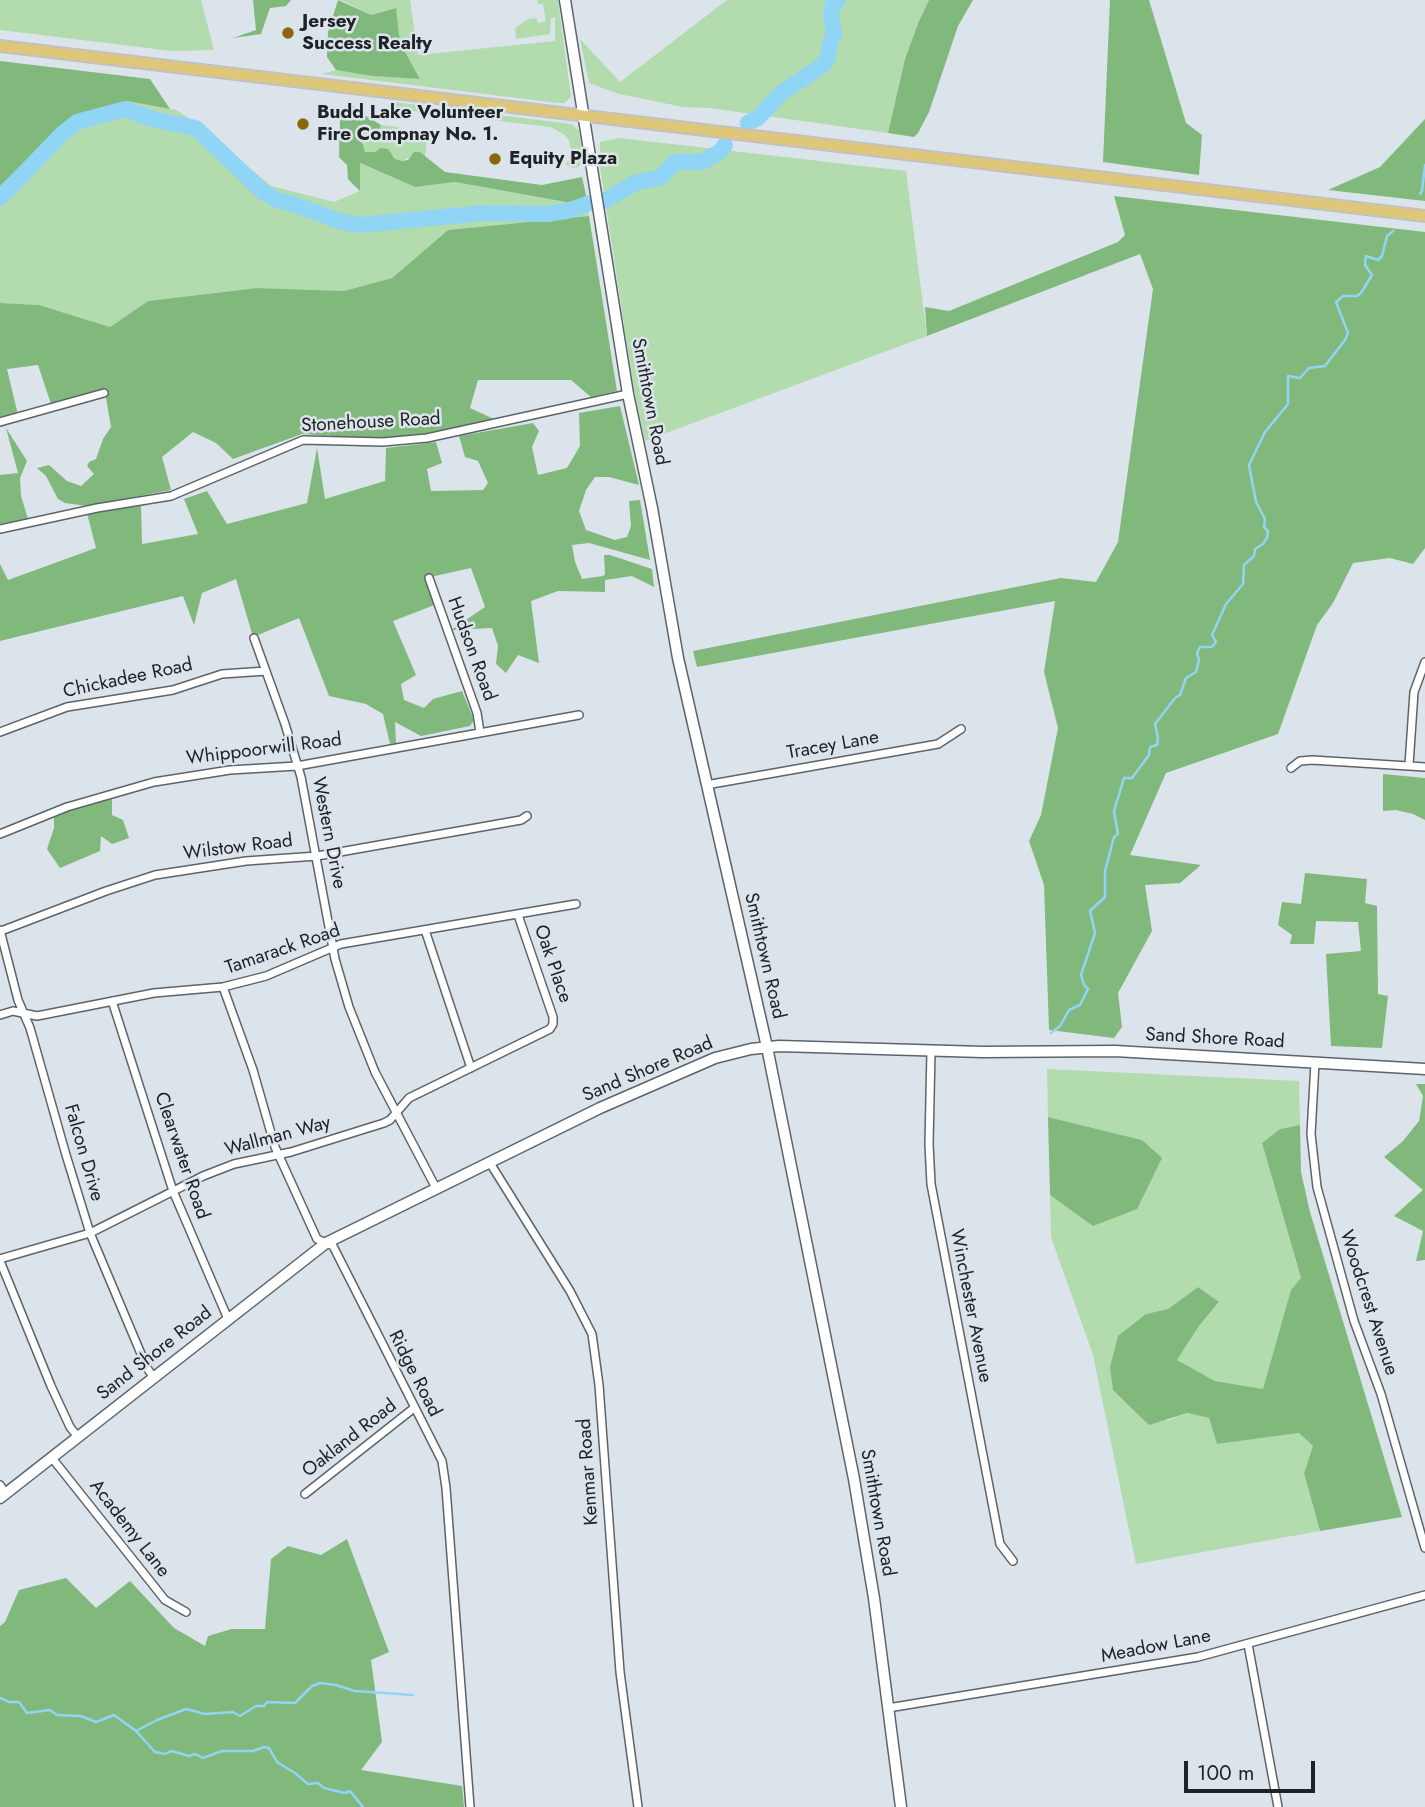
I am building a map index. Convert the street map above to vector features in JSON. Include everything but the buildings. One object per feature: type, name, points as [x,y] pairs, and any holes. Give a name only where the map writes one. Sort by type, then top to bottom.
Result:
[{"type":"main road","points":[[0,46],[1425,216]]},
{"type":"street","name":"Smithtown Road","points":[[565,0],[628,394],[653,508],[678,658],[767,1047],[854,1479],[874,1598],[901,1807]]},
{"type":"street","points":[[0,422],[104,393]]},
{"type":"street","name":"Stonehouse Road","points":[[0,529],[171,496],[303,440],[383,442],[427,438],[628,394]]},
{"type":"street","name":"Hudson Road","points":[[429,578],[477,713],[480,732]]},
{"type":"street","name":"Western Drive","points":[[254,638],[309,809],[333,947],[349,1007],[365,1049],[436,1188]]},
{"type":"street","points":[[1409,765],[1414,692],[1425,662]]},
{"type":"street","name":"Chickadee Road","points":[[0,732],[67,707],[173,690],[229,673],[266,671]]},
{"type":"street","name":"Whippoorwill Road","points":[[0,834],[67,807],[155,782],[220,771],[297,766],[579,715]]},
{"type":"street","name":"Tracey Lane","points":[[706,785],[938,744],[961,729]]},
{"type":"street","points":[[1291,768],[1300,761],[1312,760],[1425,767]]},
{"type":"street","name":"Wilstow Road","points":[[0,930],[155,875],[234,862],[317,856],[521,820],[527,816]]},
{"type":"street","name":"Tamarack Road","points":[[0,1015],[13,1011],[37,1016],[154,993],[223,987],[266,976],[333,947],[576,904]]},
{"type":"street","name":"Oak Place","points":[[518,915],[553,1017],[553,1024]]},
{"type":"street","name":"Falcon Drive","points":[[0,930],[18,999],[30,1028],[90,1233],[147,1368],[154,1378]]},
{"type":"street","points":[[425,930],[471,1068]]},
{"type":"street","name":"Ridge Road","points":[[223,987],[279,1154],[317,1239],[333,1246],[437,1450],[444,1469],[470,1807]]},
{"type":"street","name":"Clearwater Road","points":[[112,1001],[173,1191],[228,1319]]},
{"type":"street","name":"Wallman Way","points":[[0,1260],[90,1233],[203,1176],[234,1164],[279,1154],[384,1123],[390,1120],[409,1098],[550,1029],[553,1024]]},
{"type":"street","name":"Sand Shore Road","points":[[2,1492],[52,1458],[326,1242],[600,1108],[697,1064],[729,1054],[767,1047],[931,1051],[1115,1051],[1425,1069]]},
{"type":"street","name":"Winchester Avenue","points":[[931,1051],[931,1184],[1000,1545],[1013,1562]]},
{"type":"street","name":"Woodcrest Avenue","points":[[1315,1063],[1311,1134],[1317,1186],[1351,1309],[1381,1394],[1425,1548]]},
{"type":"street","name":"Kenmar Road","points":[[490,1163],[570,1291],[592,1334],[599,1385],[620,1672],[638,1807]]},
{"type":"street","points":[[0,1260],[51,1386],[70,1427],[78,1437]]},
{"type":"street","name":"Oakland Road","points":[[305,1494],[414,1408]]},
{"type":"street","name":"Academy Lane","points":[[52,1458],[165,1600],[187,1612]]},
{"type":"street","name":"Meadow Lane","points":[[888,1708],[1179,1661],[1425,1595]]},
{"type":"street","points":[[1248,1644],[1278,1807]]},
{"type":"green space","points":[[0,0],[201,0],[214,50],[172,51],[0,30]]},
{"type":"green space","points":[[253,0],[291,0],[286,6],[270,8],[261,34],[233,38],[256,30]]},
{"type":"green space","points":[[338,0],[371,15],[396,8],[400,43],[420,79],[372,76],[336,70],[327,57],[328,32]]},
{"type":"green space","points":[[341,0],[410,0],[418,55],[555,41],[555,17],[551,18],[550,34],[516,39],[515,28],[528,19],[537,18],[538,23],[546,21],[543,4],[538,4],[537,0],[558,0],[571,97],[564,103],[558,103],[322,74],[336,70],[372,76],[420,79],[400,43],[395,8],[371,15]]},
{"type":"green space","points":[[727,0],[929,0],[905,59],[888,133],[709,108],[683,107],[619,94],[589,83],[580,39],[620,82]]},
{"type":"green space","points":[[929,0],[973,0],[958,26],[929,112],[918,133],[914,137],[888,133],[905,59]]},
{"type":"green space","points":[[1110,0],[1149,0],[1186,123],[1202,135],[1199,175],[1103,162]]},
{"type":"green space","points":[[0,61],[150,79],[170,109],[127,101],[88,114],[59,129],[0,186]]},
{"type":"green space","points":[[127,101],[176,110],[198,124],[271,186],[334,202],[360,191],[359,163],[415,187],[455,182],[577,204],[587,200],[589,216],[448,230],[392,278],[344,291],[257,288],[148,301],[110,327],[39,305],[0,303],[0,186],[59,129],[88,114]]},
{"type":"green space","points":[[348,101],[381,125],[377,133],[364,132],[361,139],[365,152],[388,149],[395,159],[402,161],[408,160],[414,152],[420,152],[445,172],[542,185],[582,177],[587,200],[577,204],[455,182],[415,187],[360,163],[360,191],[348,179],[347,165],[339,157],[340,117]]},
{"type":"green space","points":[[394,102],[571,124],[570,126],[572,124],[579,131],[583,162],[579,167],[566,165],[566,162],[573,160],[569,141],[565,135],[551,127],[396,109],[393,116],[388,109]]},
{"type":"green space","points":[[1425,119],[1425,201],[1328,190],[1380,167]]},
{"type":"green space","points":[[381,125],[398,127],[398,135],[427,138],[425,156],[420,152],[402,161],[395,159],[393,155],[364,152],[361,139],[364,132],[377,133]]},
{"type":"green space","points":[[620,138],[906,171],[927,336],[645,441],[634,390],[600,167],[600,142]]},
{"type":"green space","points":[[1114,196],[1425,232],[1425,548],[1413,564],[1390,558],[1353,563],[1333,603],[1317,625],[1278,734],[1166,773],[1130,855],[1201,865],[1180,883],[1145,885],[1152,931],[1118,993],[1122,1027],[1114,1038],[1049,1030],[1044,885],[1029,841],[1041,815],[1058,728],[1044,672],[1055,601],[697,667],[693,651],[1061,578],[1096,582],[1118,542],[1153,289],[1140,254],[927,336],[925,307],[949,311],[1118,242],[1125,235]]},
{"type":"green space","points":[[589,216],[617,391],[591,397],[571,380],[478,380],[470,408],[494,419],[422,436],[368,438],[302,434],[233,459],[216,443],[193,432],[162,457],[171,490],[87,506],[65,503],[58,499],[46,476],[37,468],[49,465],[67,481],[81,486],[94,474],[87,466],[96,459],[103,439],[111,427],[105,392],[51,404],[38,365],[7,369],[18,415],[0,420],[0,303],[39,305],[110,327],[148,301],[257,288],[344,291],[392,278],[448,230]]},
{"type":"green space","points":[[620,406],[639,485],[609,477],[595,477],[586,490],[579,511],[586,530],[615,540],[627,537],[631,526],[629,501],[640,500],[650,560],[589,543],[572,545],[575,562],[582,579],[603,576],[604,555],[610,555],[652,569],[654,587],[632,576],[605,580],[605,592],[558,591],[531,601],[539,663],[518,655],[506,673],[496,664],[498,646],[492,628],[451,630],[485,607],[471,568],[426,578],[437,604],[393,621],[416,675],[401,684],[404,700],[424,708],[433,699],[462,691],[474,720],[470,726],[421,736],[395,722],[396,743],[390,744],[383,714],[366,704],[329,696],[299,618],[253,637],[236,579],[202,593],[194,625],[183,596],[0,641],[0,564],[8,580],[96,548],[87,513],[141,504],[142,544],[198,534],[184,499],[207,491],[227,524],[307,503],[317,448],[325,499],[385,481],[386,448],[436,442],[442,463],[427,469],[431,491],[483,490],[488,483],[478,461],[465,457],[459,436],[533,423],[539,431],[532,447],[538,475],[567,468],[580,446],[579,413]]},
{"type":"green space","points":[[6,428],[27,461],[20,478],[21,496],[28,519],[0,524],[0,475],[18,473]]},
{"type":"green space","points":[[1383,774],[1425,778],[1425,820],[1396,810],[1383,811]]},
{"type":"green space","points":[[112,797],[112,815],[123,820],[129,838],[112,844],[101,836],[100,851],[60,868],[47,849],[54,828],[54,816]]},
{"type":"green space","points":[[1305,873],[1367,879],[1365,903],[1377,906],[1378,994],[1388,996],[1382,1048],[1331,1046],[1326,954],[1361,951],[1358,922],[1316,921],[1314,944],[1290,944],[1292,935],[1278,925],[1282,902],[1301,904]]},
{"type":"green space","points":[[1047,1069],[1299,1081],[1300,1125],[1280,1129],[1262,1143],[1301,1279],[1263,1389],[1215,1381],[1177,1360],[1199,1326],[1219,1303],[1198,1287],[1168,1309],[1146,1314],[1167,1421],[1187,1413],[1209,1418],[1217,1444],[1299,1433],[1313,1446],[1304,1473],[1320,1531],[1136,1564],[1093,1355],[1051,1237],[1050,1195],[1094,1226],[1142,1140],[1048,1117]]},
{"type":"green space","points":[[1416,1084],[1425,1084],[1425,1260],[1416,1261],[1423,1231],[1394,1216],[1423,1190],[1384,1157],[1403,1141],[1419,1121],[1423,1096]]},
{"type":"green space","points":[[1048,1117],[1142,1140],[1162,1158],[1137,1209],[1093,1226],[1050,1195]]},
{"type":"green space","points":[[1300,1125],[1301,1172],[1310,1212],[1402,1517],[1320,1531],[1304,1473],[1313,1446],[1299,1433],[1217,1444],[1209,1418],[1187,1413],[1149,1425],[1113,1390],[1110,1367],[1118,1336],[1146,1314],[1168,1309],[1198,1287],[1219,1302],[1199,1326],[1177,1360],[1215,1381],[1263,1389],[1291,1290],[1301,1278],[1262,1143],[1280,1129]]},
{"type":"green space","points":[[347,1539],[389,1652],[371,1660],[382,1742],[361,1770],[462,1786],[464,1807],[0,1807],[0,1626],[5,1622],[19,1590],[66,1578],[96,1608],[130,1581],[174,1628],[205,1646],[208,1636],[232,1629],[265,1629],[271,1559],[288,1546],[321,1555]]},
{"type":"waterway","points":[[748,123],[758,118],[781,93],[823,65],[834,34],[832,7],[838,0]]},
{"type":"waterway","points":[[0,198],[77,122],[125,109],[152,119],[196,128],[263,192],[277,200],[342,222],[360,225],[483,213],[547,214],[590,203]]},
{"type":"waterway","points":[[604,201],[635,183],[661,177],[675,162],[702,162],[721,151],[725,145]]},
{"type":"waterway","points":[[1420,194],[1425,165]]},
{"type":"waterway","points":[[1051,1033],[1060,1026],[1069,1010],[1080,1005],[1088,989],[1081,975],[1095,933],[1090,911],[1105,897],[1105,871],[1114,837],[1118,834],[1114,811],[1124,778],[1132,778],[1149,755],[1150,747],[1157,745],[1155,724],[1180,695],[1186,678],[1196,672],[1200,647],[1212,647],[1216,642],[1212,635],[1226,604],[1243,584],[1244,565],[1267,538],[1268,531],[1264,527],[1265,519],[1256,502],[1249,465],[1265,432],[1288,404],[1288,376],[1300,378],[1309,368],[1325,366],[1345,340],[1348,333],[1336,302],[1343,296],[1357,296],[1361,293],[1372,275],[1365,265],[1366,256],[1378,260],[1382,256],[1387,236],[1393,231]]},
{"type":"waterway","points":[[0,1698],[19,1702],[27,1713],[50,1710],[57,1715],[81,1716],[96,1722],[114,1715],[136,1731],[186,1709],[205,1714],[233,1712],[240,1716],[256,1706],[264,1706],[267,1702],[295,1703],[312,1686],[320,1683],[355,1691],[413,1695]]},
{"type":"waterway","points":[[137,1732],[155,1752],[165,1754],[171,1751],[189,1756],[195,1754],[203,1758],[222,1751],[269,1748],[277,1762],[308,1784],[318,1783],[324,1788],[345,1793],[350,1791],[363,1807]]},
{"type":"place","name":"Jersey Success Realty","points":[[288,33]]},
{"type":"place","name":"Budd Lake Volunteer Fire Compnay No. 1.","points":[[303,124]]},
{"type":"place","name":"Equity Plaza","points":[[495,159]]}]
